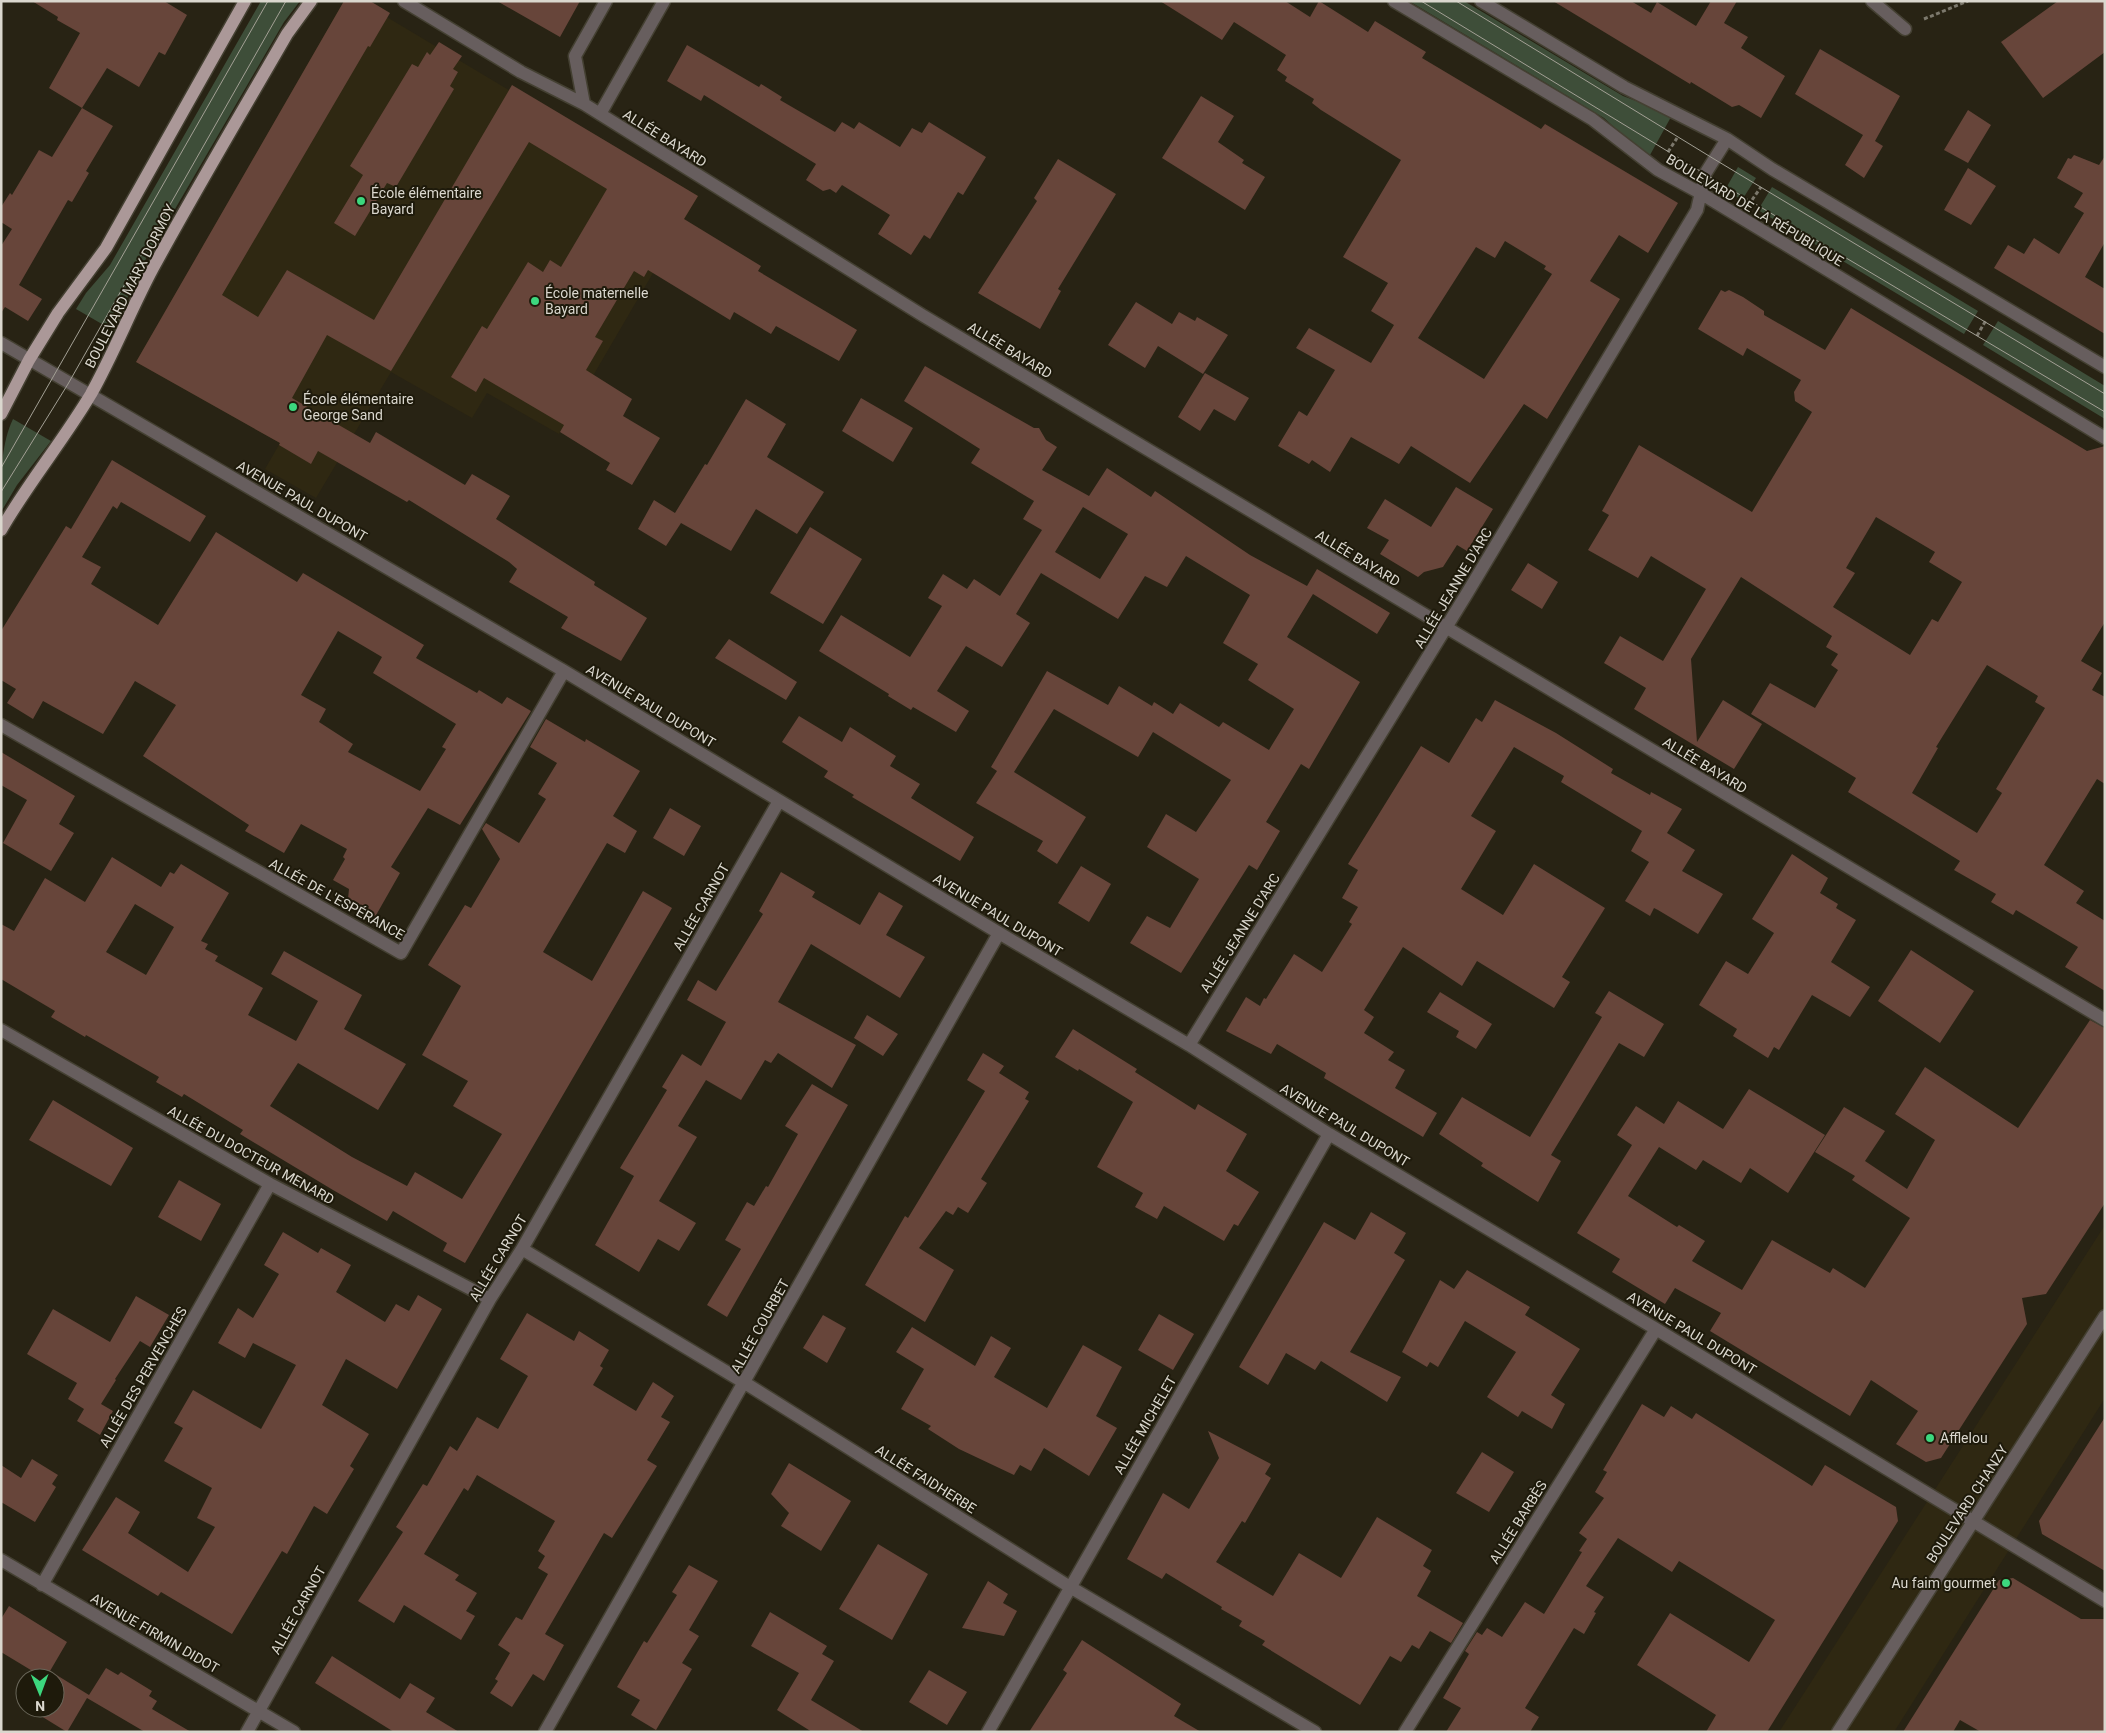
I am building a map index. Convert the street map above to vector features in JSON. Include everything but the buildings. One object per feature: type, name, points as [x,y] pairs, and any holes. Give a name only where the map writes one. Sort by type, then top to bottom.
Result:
[{"type":"main road","points":[[1,414],[29,360],[58,313],[106,248],[245,1]]},
{"type":"main road","name":"BOULEVARD MARX DORMOY","points":[[1,530],[23,492],[57,448],[90,396],[117,346],[152,269],[287,34],[312,1]]},
{"type":"street","name":"ALLÉE BAYARD","points":[[404,1],[521,72],[584,104],[922,315],[2105,1020]]},
{"type":"street","points":[[584,104],[575,56],[606,1]]},
{"type":"street","points":[[600,114],[664,1]]},
{"type":"street","name":"BOULEVARD DE LA RÉPUBLIQUE","points":[[1394,1],[1592,119],[1658,170],[1702,194],[2105,438]]},
{"type":"street","points":[[1481,1],[1624,87],[1727,139],[1772,169],[2105,367]]},
{"type":"street","points":[[1872,1],[1905,29]]},
{"type":"street","name":"ALLÉE JEANNE D'ARC","points":[[1189,1045],[1446,628],[1697,210],[1705,174],[1727,139]]},
{"type":"street","name":"AVENUE PAUL DUPONT","points":[[1,343],[564,671],[1189,1045],[1329,1134],[1656,1329],[2105,1601]]},
{"type":"street","name":"ALLÉE DE L'ESPÉRANCE","points":[[1,725],[401,953],[564,671]]},
{"type":"street","name":"ALLÉE CARNOT","points":[[246,1732],[490,1299],[522,1249],[779,801]]},
{"type":"street","name":"ALLÉE COURBET","points":[[544,1732],[745,1383],[999,933]]},
{"type":"street","name":"ALLÉE DU DOCTEUR MENARD","points":[[1,1030],[270,1184],[490,1299]]},
{"type":"street","name":"ALLÉE MICHELET","points":[[988,1732],[1329,1134]]},
{"type":"street","name":"ALLÉE DES PERVENCHES","points":[[42,1585],[270,1184]]},
{"type":"street","name":"ALLÉE FAIDHERBE","points":[[522,1249],[745,1383],[1070,1587],[1315,1732]]},
{"type":"street","name":"BOULEVARD CHANZY","points":[[1838,1732],[2105,1316]]},
{"type":"street","name":"ALLÉE BARBÈS","points":[[1405,1732],[1656,1329]]},
{"type":"street","name":"AVENUE FIRMIN DIDOT","points":[[1,1560],[294,1732]]},
{"type":"path","points":[[1905,29],[1936,12],[1968,1]]},
{"type":"path","points":[[1658,170],[1688,118]]},
{"type":"path","points":[[1741,218],[1772,169]]},
{"type":"path","points":[[1966,354],[1997,302]]},
{"type":"shaded area","points":[[344,1],[360,1],[547,113],[550,108],[698,196],[559,434],[487,393],[472,418],[391,372],[316,498],[265,469],[280,443],[136,362]]},
{"type":"shaded area","points":[[2105,1225],[2105,1398],[1894,1732],[1779,1732]]},
{"type":"green space","points":[[261,1],[300,1],[284,22],[136,276],[114,331],[76,309],[86,293],[110,265]]},
{"type":"green space","points":[[1409,1],[1464,1],[1623,96],[1655,108],[1671,117],[1650,155],[1635,146],[1604,118]]},
{"type":"green space","points":[[1738,167],[1756,178],[1742,200],[1725,190]]},
{"type":"green space","points":[[1772,187],[1978,311],[1964,334],[1758,210]]},
{"type":"green space","points":[[1998,321],[2105,386],[2105,419],[1983,345]]},
{"type":"green space","points":[[13,419],[51,441],[17,485],[1,512],[3,452]]},
{"type":"tram line","points":[[1,468],[268,1]]},
{"type":"tram line","points":[[1,492],[68,384],[286,1]]},
{"type":"tram line","points":[[1421,1],[1705,174],[2105,412]]},
{"type":"tram line","points":[[1456,1],[1714,159],[2105,394]]},
{"type":"place","name":"École élémentaire Bayard","points":[[361,201]]},
{"type":"place","name":"École maternelle Bayard","points":[[535,301]]},
{"type":"place","name":"École élémentaire George Sand","points":[[293,407]]},
{"type":"place","name":"Afflelou","points":[[1930,1438]]},
{"type":"place","name":"Au faim gourmet","points":[[2006,1583]]}]
